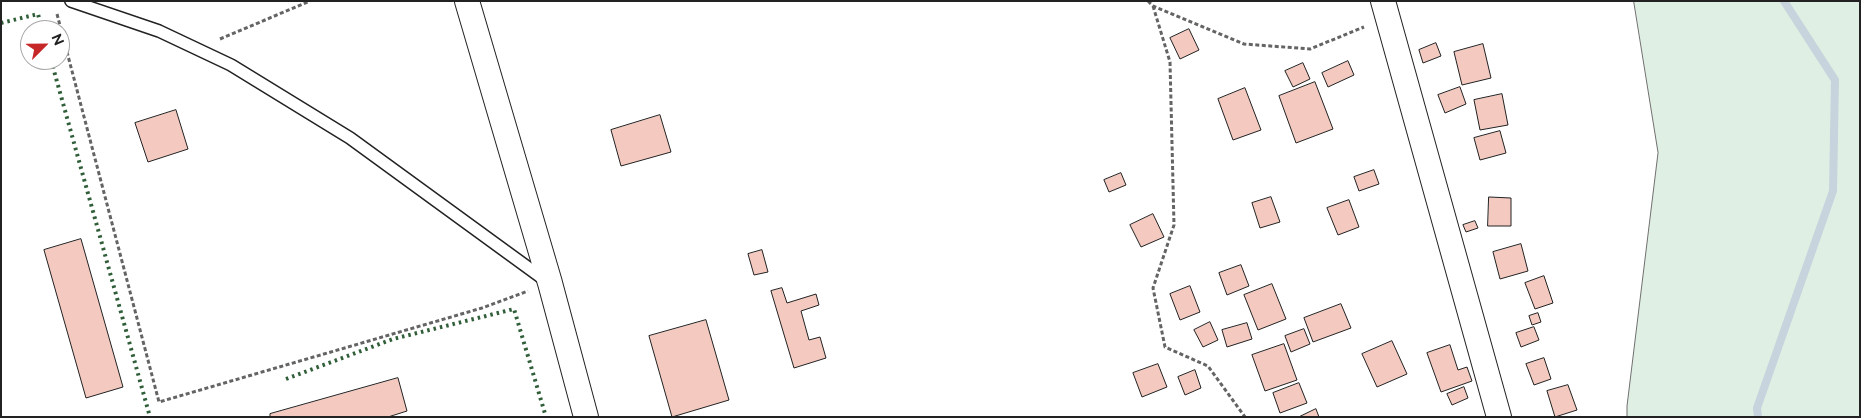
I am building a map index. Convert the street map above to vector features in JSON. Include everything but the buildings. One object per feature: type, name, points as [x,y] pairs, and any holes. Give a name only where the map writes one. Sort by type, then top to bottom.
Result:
[{"type":"street","points":[[467,1],[550,283],[586,417]]},
{"type":"street","points":[[1385,9],[1499,417]]},
{"type":"lane","points":[[71,1],[159,31],[231,65],[350,138],[550,283]]},
{"type":"path","points":[[197,48],[310,1]]},
{"type":"path","points":[[1148,1],[1153,6],[1244,44],[1310,49],[1385,9]]},
{"type":"path","points":[[1153,6],[1170,62],[1174,225],[1153,288],[1165,347],[1208,366],[1245,417]]},
{"type":"path","points":[[56,11],[159,402],[482,308],[550,283]]},
{"type":"green space","points":[[1634,1],[1860,1],[1860,417],[1627,417],[1658,153]]},
{"type":"waterway","points":[[1758,417],[1757,408],[1833,191],[1835,80],[1784,1]]},
{"type":"hedge","points":[[1,23],[38,14],[40,20]]},
{"type":"hedge","points":[[54,70],[150,417]]},
{"type":"hedge","points":[[286,379],[393,339],[514,309],[546,417]]}]
